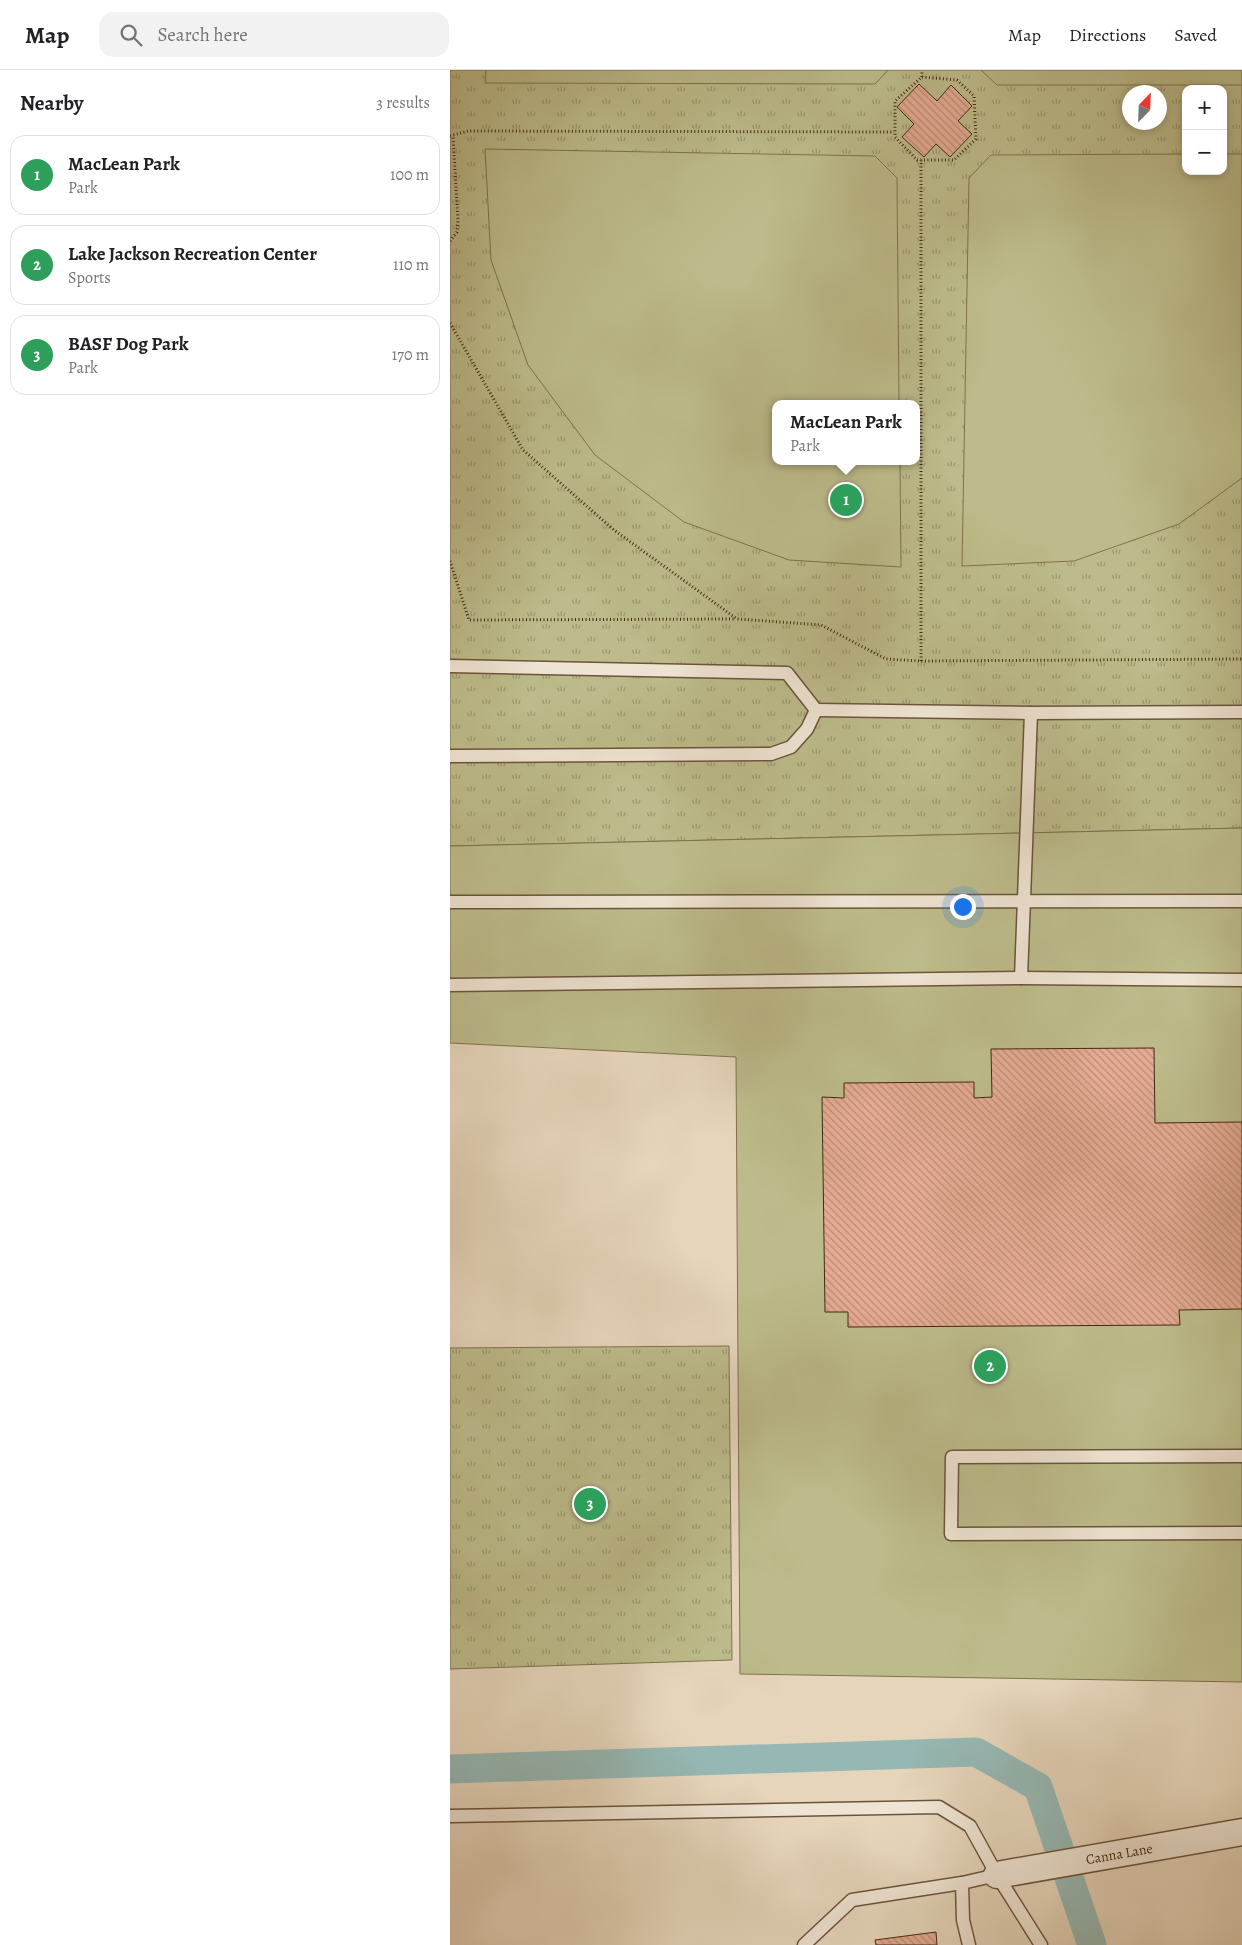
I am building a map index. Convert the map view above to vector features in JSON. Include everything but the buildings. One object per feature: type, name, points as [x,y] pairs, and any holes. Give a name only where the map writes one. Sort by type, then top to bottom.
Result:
[{"type":"street","name":"Canna Lane","points":[[996,1875],[1242,1832]]},
{"type":"lane","points":[[450,666],[787,674],[816,710]]},
{"type":"lane","points":[[816,710],[1031,713],[1242,712]]},
{"type":"lane","points":[[450,756],[771,754],[791,747],[807,729],[816,710]]},
{"type":"lane","points":[[1021,978],[1031,713]]},
{"type":"lane","points":[[450,902],[1242,901]]},
{"type":"lane","points":[[450,985],[1021,978],[1242,980]]},
{"type":"lane","points":[[1242,1456],[952,1457],[951,1534],[1242,1533]]},
{"type":"lane","points":[[450,1816],[939,1807],[970,1826],[996,1875],[1041,1945]]},
{"type":"lane","points":[[804,1945],[852,1900],[962,1883],[996,1875]]},
{"type":"lane","points":[[962,1883],[963,1920],[969,1945]]},
{"type":"path","points":[[922,70],[922,77]]},
{"type":"path","points":[[922,77],[957,80],[974,96],[976,139],[954,160],[918,160],[895,137],[895,101],[922,77]]},
{"type":"path","points":[[450,241],[456,232],[458,220],[451,136],[468,131],[660,133],[894,132]]},
{"type":"path","points":[[921,160],[921,661]]},
{"type":"path","points":[[450,323],[523,450],[614,530],[737,619]]},
{"type":"path","points":[[450,561],[469,620],[737,619],[820,626],[886,659],[921,661],[1242,659]]},
{"type":"green space","points":[[450,70],[1242,70],[1242,828],[450,846]]},
{"type":"green space","points":[[486,70],[888,70],[875,84],[485,83]]},
{"type":"green space","points":[[981,70],[1242,70],[1242,85],[997,85]]},
{"type":"green space","points":[[485,149],[875,156],[897,178],[899,400],[772,400],[772,465],[900,465],[901,567],[789,560],[684,522],[595,455],[528,365],[491,260]]},
{"type":"green space","points":[[1182,154],[1182,175],[1227,175],[1227,154],[1242,154],[1242,478],[1179,524],[1074,561],[962,566],[969,178],[991,155]]},
{"type":"green space","points":[[1242,828],[1242,1682],[740,1674],[736,1057],[450,1043],[450,846]]},
{"type":"green space","points":[[729,1346],[732,1660],[450,1669],[450,1348]]},
{"type":"waterway","points":[[450,1769],[976,1752],[1038,1787],[1092,1945]]},
{"type":"place","name":"MacLean Park","points":[[846,500]]},
{"type":"place","name":"Lake Jackson Recreation Center","points":[[990,1366]]},
{"type":"place","name":"BASF Dog Park","points":[[590,1504]]}]
